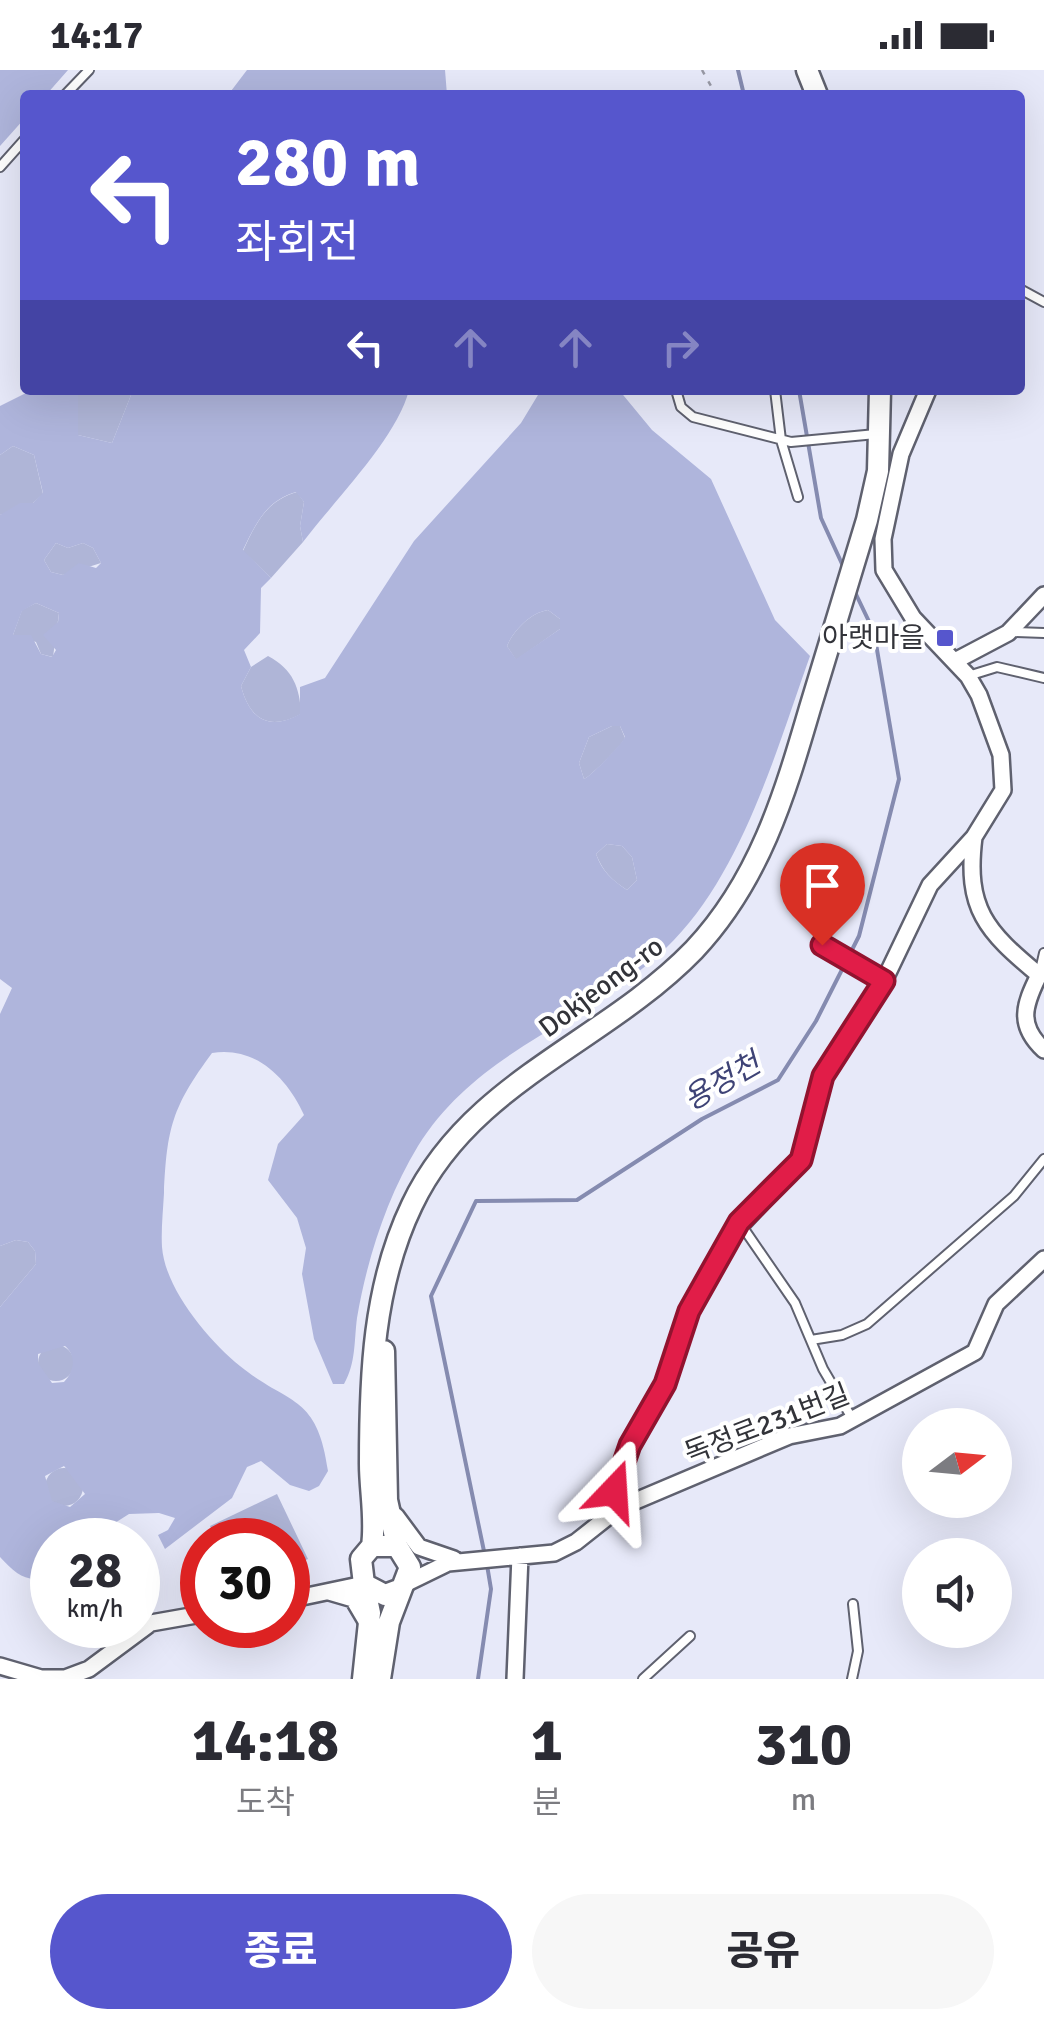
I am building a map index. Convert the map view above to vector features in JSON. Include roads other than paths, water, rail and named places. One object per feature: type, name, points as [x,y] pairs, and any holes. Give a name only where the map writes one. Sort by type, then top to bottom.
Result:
[{"type":"street","points":[[880,395],[880,434]]},
{"type":"street","points":[[608,1513],[619,1468],[665,1384],[689,1311],[739,1222],[801,1160],[823,1076],[884,981],[930,885],[974,837],[999,801],[1004,773],[992,725],[968,676],[914,618],[884,570],[883,539],[901,454],[926,395]]},
{"type":"street","name":"Dokjeong-ro","points":[[366,1553],[370,1371],[386,1289],[412,1204],[436,1164],[472,1121],[522,1077],[653,988],[713,929],[747,881],[769,836],[812,702],[866,520],[880,434]]},
{"type":"street","points":[[955,660],[1008,633],[1044,595]]},
{"type":"street","points":[[974,837],[972,880],[980,915],[1002,944],[1041,977],[1024,1010],[1024,1024],[1044,1050]]},
{"type":"street","name":"독정로231번길","points":[[463,1560],[564,1549],[608,1513],[789,1436],[853,1420],[975,1352],[996,1304],[1044,1259]]},
{"type":"street","name":"Dokjeong-ro","points":[[386,1289],[388,1518],[400,1548]]},
{"type":"street","points":[[386,1477],[394,1511],[410,1538],[431,1554],[463,1560]]},
{"type":"street","points":[[320,1592],[347,1576],[366,1553],[400,1548],[428,1561],[463,1560]]},
{"type":"street","points":[[380,1679],[389,1622],[410,1566],[400,1548]]},
{"type":"street","points":[[363,1679],[369,1630],[364,1584],[366,1553]]},
{"type":"street","points":[[515,1679],[520,1556]]},
{"type":"street","points":[[310,1594],[364,1584],[385,1595],[463,1560]]},
{"type":"street","points":[[320,1592],[353,1599],[361,1607],[369,1630]]},
{"type":"street","points":[[0,1666],[52,1679],[88,1674],[152,1623],[180,1618]]},
{"type":"lane","points":[[70,90],[90,70]]},
{"type":"lane","points":[[0,167],[20,145]]},
{"type":"lane","points":[[678,395],[686,414],[786,441],[880,434]]},
{"type":"lane","points":[[775,395],[798,497]]},
{"type":"lane","points":[[1008,633],[1044,632]]},
{"type":"lane","points":[[968,676],[997,667],[1044,678]]},
{"type":"lane","points":[[822,945],[884,981]]},
{"type":"lane","points":[[1041,977],[1044,954]]},
{"type":"lane","points":[[811,1340],[842,1335],[867,1324],[1014,1196],[1044,1159]]},
{"type":"lane","points":[[739,1222],[795,1303],[853,1420]]},
{"type":"lane","points":[[852,1604],[858,1650],[852,1679]]},
{"type":"lane","points":[[643,1679],[690,1636]]},
{"type":"waterway","name":"용정천","points":[[738,70],[743,90]]},
{"type":"waterway","name":"용정천","points":[[800,395],[821,518],[843,566]]},
{"type":"waterway","name":"용정천","points":[[485,1556],[431,1296],[476,1201],[577,1200],[702,1119],[778,1080],[816,1021],[859,936],[899,779],[874,632],[853,588]]},
{"type":"waterway","name":"용정천","points":[[478,1679],[491,1589],[487,1565]]},
{"type":"place","name":"아랫마을","points":[[945,638]]}]
